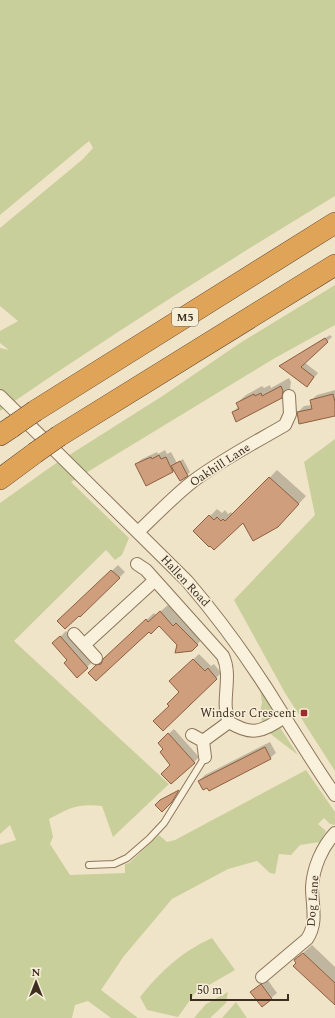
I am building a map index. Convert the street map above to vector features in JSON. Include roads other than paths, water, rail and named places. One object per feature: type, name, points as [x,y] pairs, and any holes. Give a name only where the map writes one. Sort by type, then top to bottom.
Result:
[{"type":"highway","name":"M5","points":[[6,431],[35,411],[335,223]]},
{"type":"highway","points":[[0,478],[59,436],[335,264]]},
{"type":"street","name":"Hallen Road","points":[[0,396],[187,581],[211,609],[228,631],[285,717],[312,762],[335,795]]},
{"type":"street","name":"Oakhill Lane","points":[[138,532],[166,504],[192,482],[221,462],[285,425],[290,414],[289,396]]},
{"type":"street","points":[[137,564],[155,580],[223,656],[228,672],[225,708],[229,722],[242,730],[250,732],[274,724],[285,717]]},
{"type":"street","points":[[84,645],[155,580]]},
{"type":"street","points":[[74,634],[96,658]]},
{"type":"street","points":[[203,741],[229,722]]},
{"type":"street","points":[[192,735],[203,741]]},
{"type":"street","points":[[203,741],[205,757]]},
{"type":"street","name":"Dog Lane","points":[[262,977],[307,939],[312,932],[314,924],[312,886],[315,871],[326,842],[335,833]]},
{"type":"lane","points":[[90,865],[114,864],[127,858],[154,835],[164,823],[205,757]]},
{"type":"place","name":"Windsor Crescent","points":[[304,713]]}]
